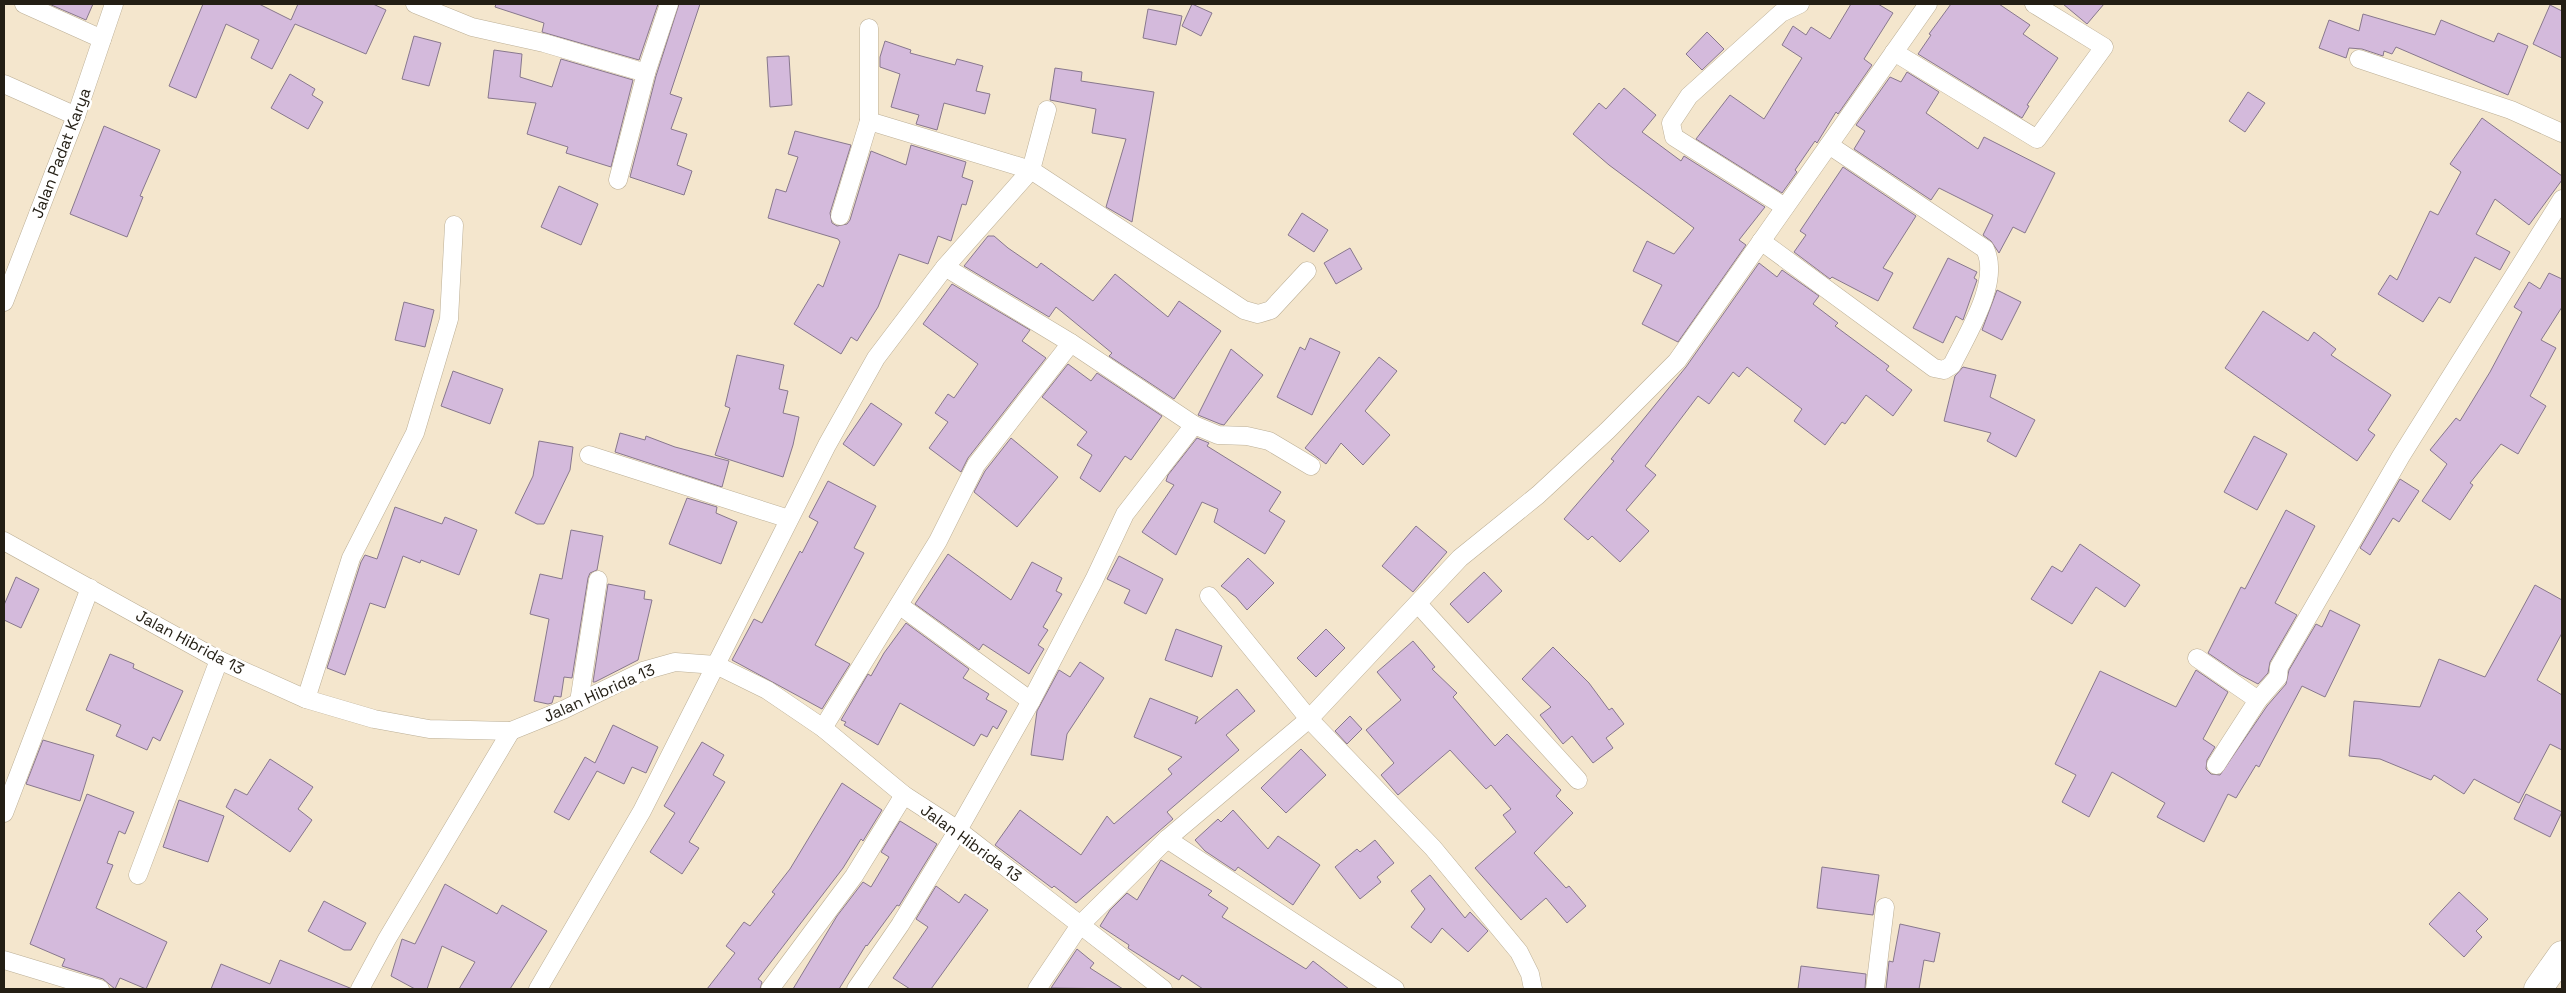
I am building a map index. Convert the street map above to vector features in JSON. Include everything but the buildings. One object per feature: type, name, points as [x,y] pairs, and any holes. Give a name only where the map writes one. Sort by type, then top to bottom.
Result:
[{"type":"main road","points":[[2539,987],[2562,954]]},
{"type":"street","points":[[24,4],[102,39]]},
{"type":"street","name":"Jalan Padat Karya","points":[[4,302],[76,116],[114,4]]},
{"type":"street","points":[[416,4],[472,27],[544,43],[646,73]]},
{"type":"street","points":[[618,180],[646,73],[669,4]]},
{"type":"street","points":[[1785,207],[1674,137],[1670,123],[1689,96],[1781,13],[1800,4]]},
{"type":"street","points":[[1037,989],[1080,924],[1166,839],[1309,719],[1460,558],[1538,495],[1607,431],[1677,360],[1928,4]]},
{"type":"street","points":[[1894,52],[2037,139],[2104,47],[2034,4]]},
{"type":"street","points":[[840,216],[868,121],[869,28]]},
{"type":"street","points":[[2359,59],[2511,110],[2562,133]]},
{"type":"street","points":[[4,84],[76,116]]},
{"type":"street","points":[[538,989],[642,811],[827,445],[876,358],[945,266],[1031,170],[1047,110]]},
{"type":"street","points":[[868,121],[1031,170],[1244,310],[1258,314],[1271,310],[1307,271]]},
{"type":"street","points":[[1761,241],[1934,368],[1944,370],[1952,365],[1989,281],[1990,258],[1985,249],[1829,145]]},
{"type":"street","points":[[2216,765],[2258,700],[2278,678],[2279,667],[2360,524],[2562,199]]},
{"type":"street","points":[[306,700],[351,558],[415,433],[449,319],[454,225]]},
{"type":"street","points":[[945,266],[1072,343],[1194,425],[1218,435],[1247,436],[1270,441],[1311,466]]},
{"type":"street","points":[[824,728],[938,541],[976,465],[1072,343]]},
{"type":"street","points":[[856,989],[900,924],[958,830],[1031,701],[1090,589],[1125,514],[1194,425]]},
{"type":"street","points":[[589,455],[790,519]]},
{"type":"street","name":"Jalan Hibrida 13","points":[[4,541],[219,660],[306,700],[374,719],[430,729],[511,731],[579,702],[642,671],[674,662],[716,665],[767,690],[824,728],[904,794],[958,830],[1163,989]]},
{"type":"street","points":[[579,702],[598,580]]},
{"type":"street","points":[[4,813],[90,588]]},
{"type":"street","points":[[1209,596],[1309,719],[1433,848],[1519,952],[1530,974],[1533,989]]},
{"type":"street","points":[[1418,604],[1578,780]]},
{"type":"street","points":[[899,605],[1031,701]]},
{"type":"street","points":[[2197,658],[2258,700]]},
{"type":"street","points":[[138,875],[219,660]]},
{"type":"street","points":[[360,989],[396,922],[511,731]]},
{"type":"street","points":[[770,989],[854,876],[904,794]]},
{"type":"street","points":[[1166,839],[1395,989]]},
{"type":"street","points":[[1875,989],[1885,907]]},
{"type":"street","points":[[4,960],[100,989]]}]
